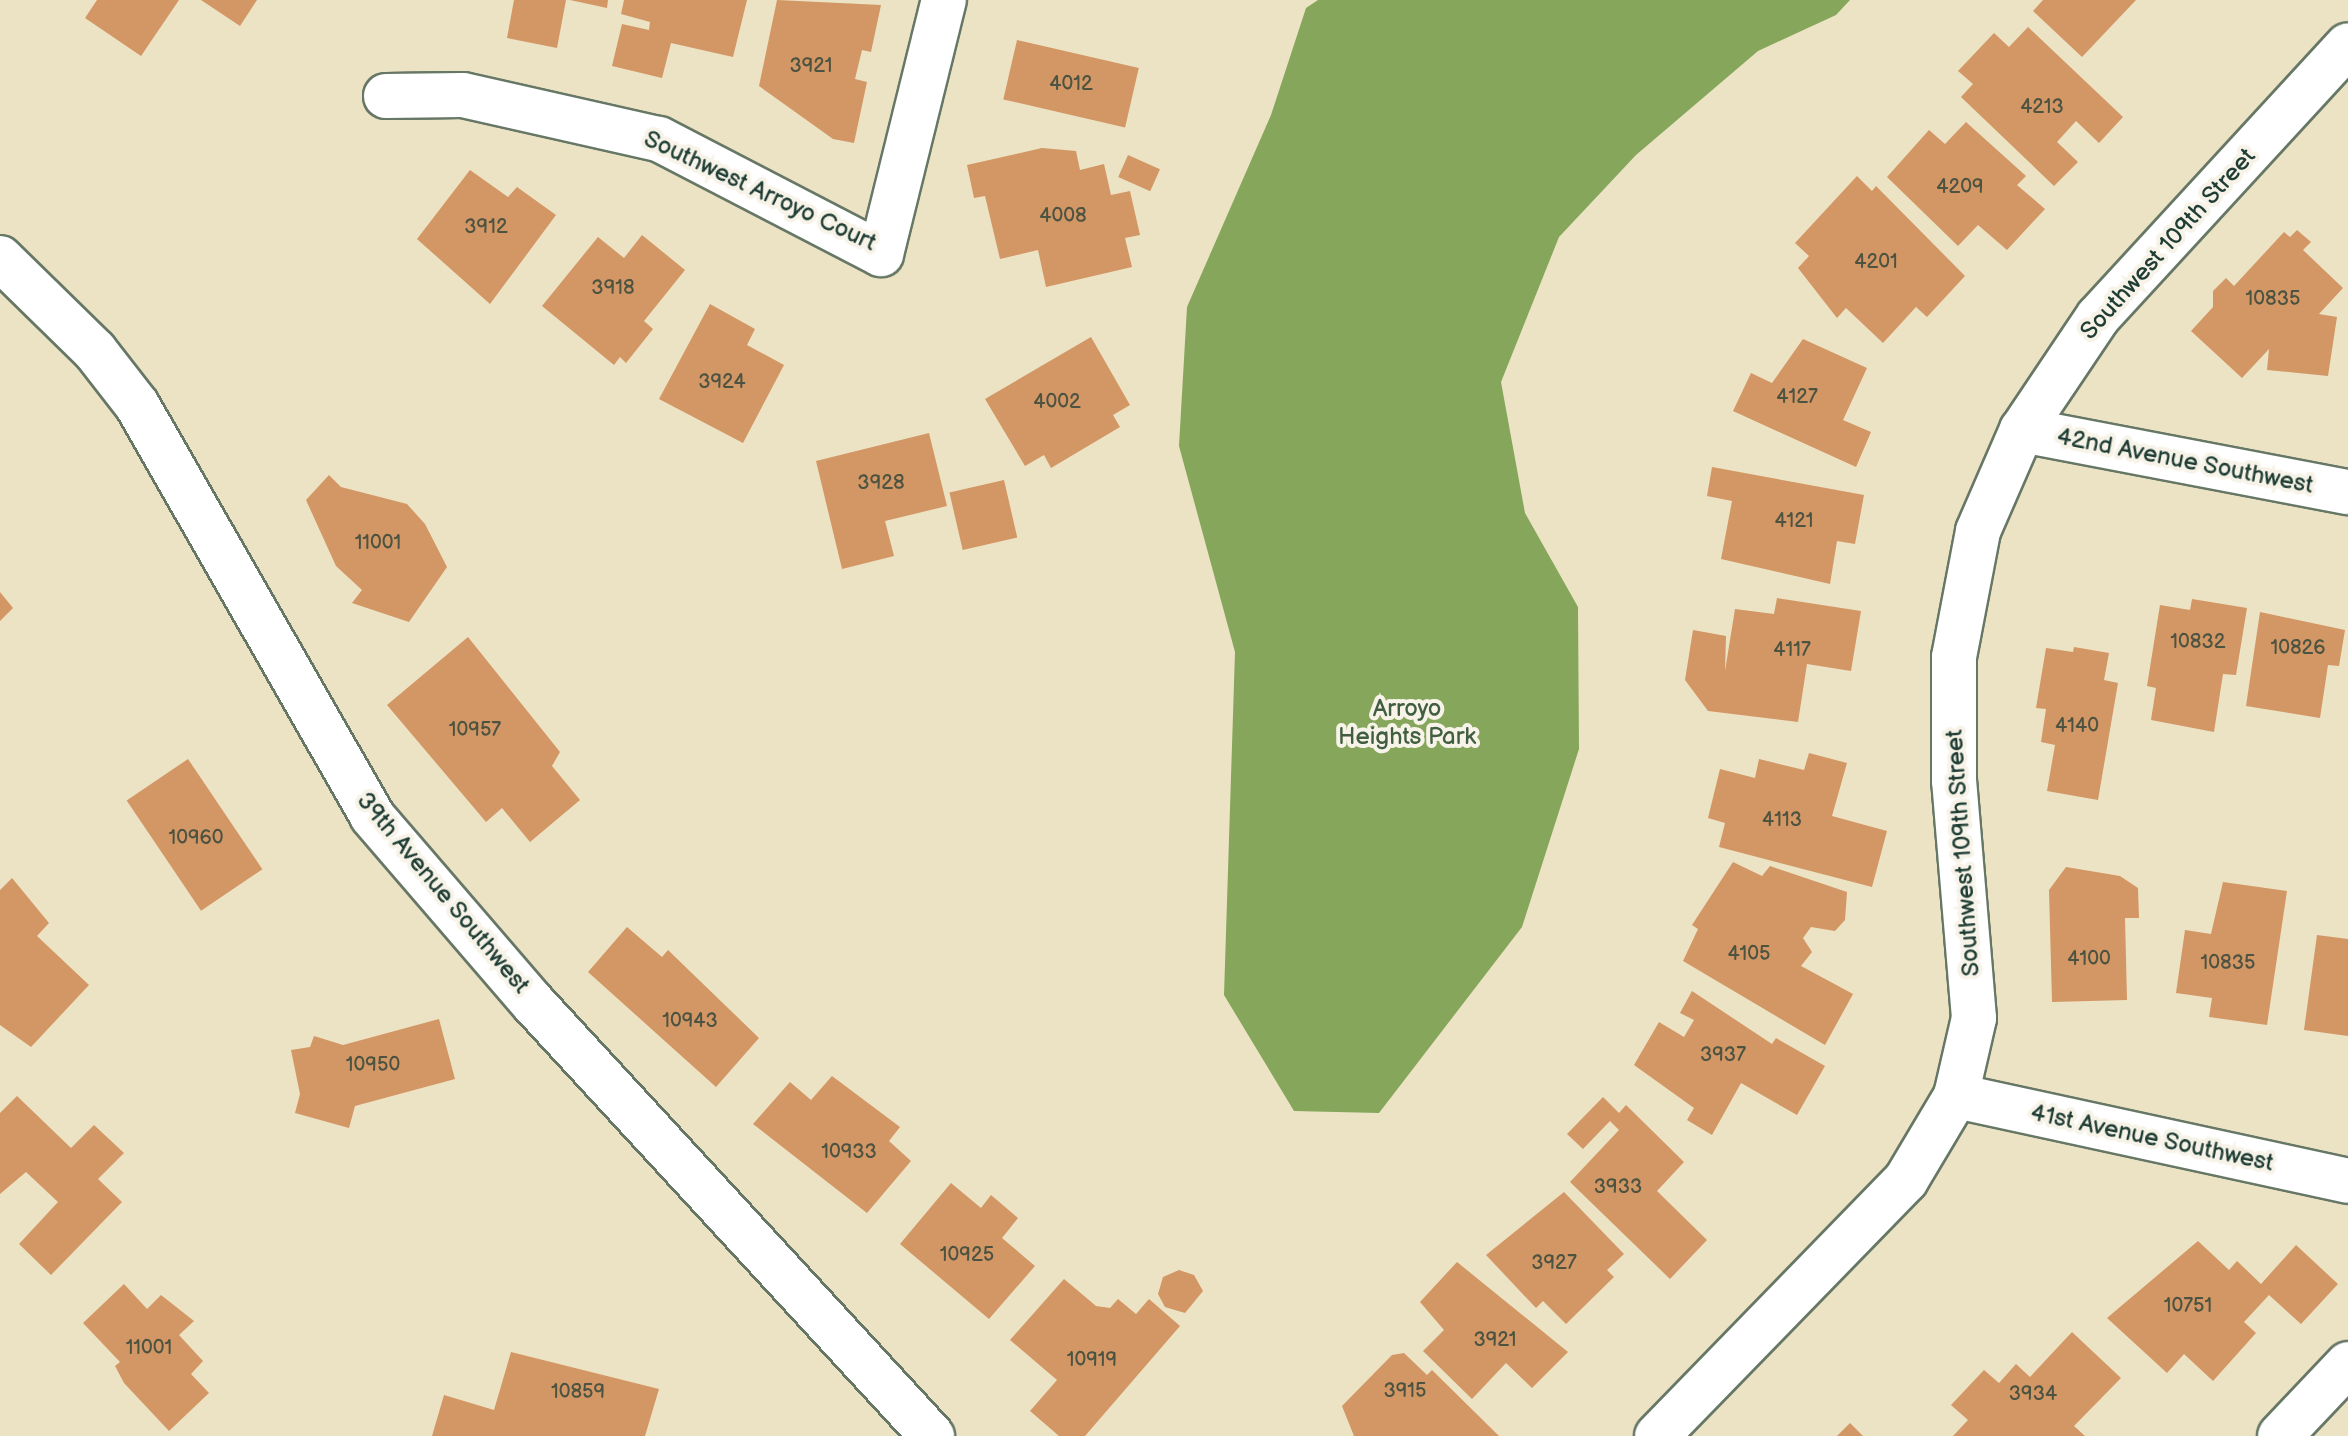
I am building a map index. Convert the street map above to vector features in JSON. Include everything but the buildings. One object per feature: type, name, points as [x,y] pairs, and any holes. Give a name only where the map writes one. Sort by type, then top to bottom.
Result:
[{"type":"street","name":"Southwest Arroyo Court","points":[[386,96],[463,95],[659,139],[881,254],[944,0]]},
{"type":"street","name":"Southwest 109th Street","points":[[1657,1436],[1906,1180],[1956,1096],[1974,1018],[1954,781],[1954,657],[1978,531],[2022,430],[2098,317],[2348,45]]},
{"type":"street","name":"39th Avenue Southwest","points":[[0,258],[95,351],[137,405],[372,816],[932,1436]]},
{"type":"street","name":"42nd Avenue Southwest","points":[[2022,430],[2348,492]]},
{"type":"street","name":"41st Avenue Southwest","points":[[1956,1096],[2348,1181]]},
{"type":"street","points":[[2280,1436],[2348,1364]]},
{"type":"green space","name":"Arroyo Heights Park","points":[[1318,0],[1850,0],[1836,15],[1758,51],[1636,155],[1559,237],[1501,382],[1525,513],[1578,607],[1579,749],[1522,927],[1379,1113],[1294,1111],[1224,995],[1235,652],[1179,446],[1187,307],[1271,115],[1306,8]]}]
